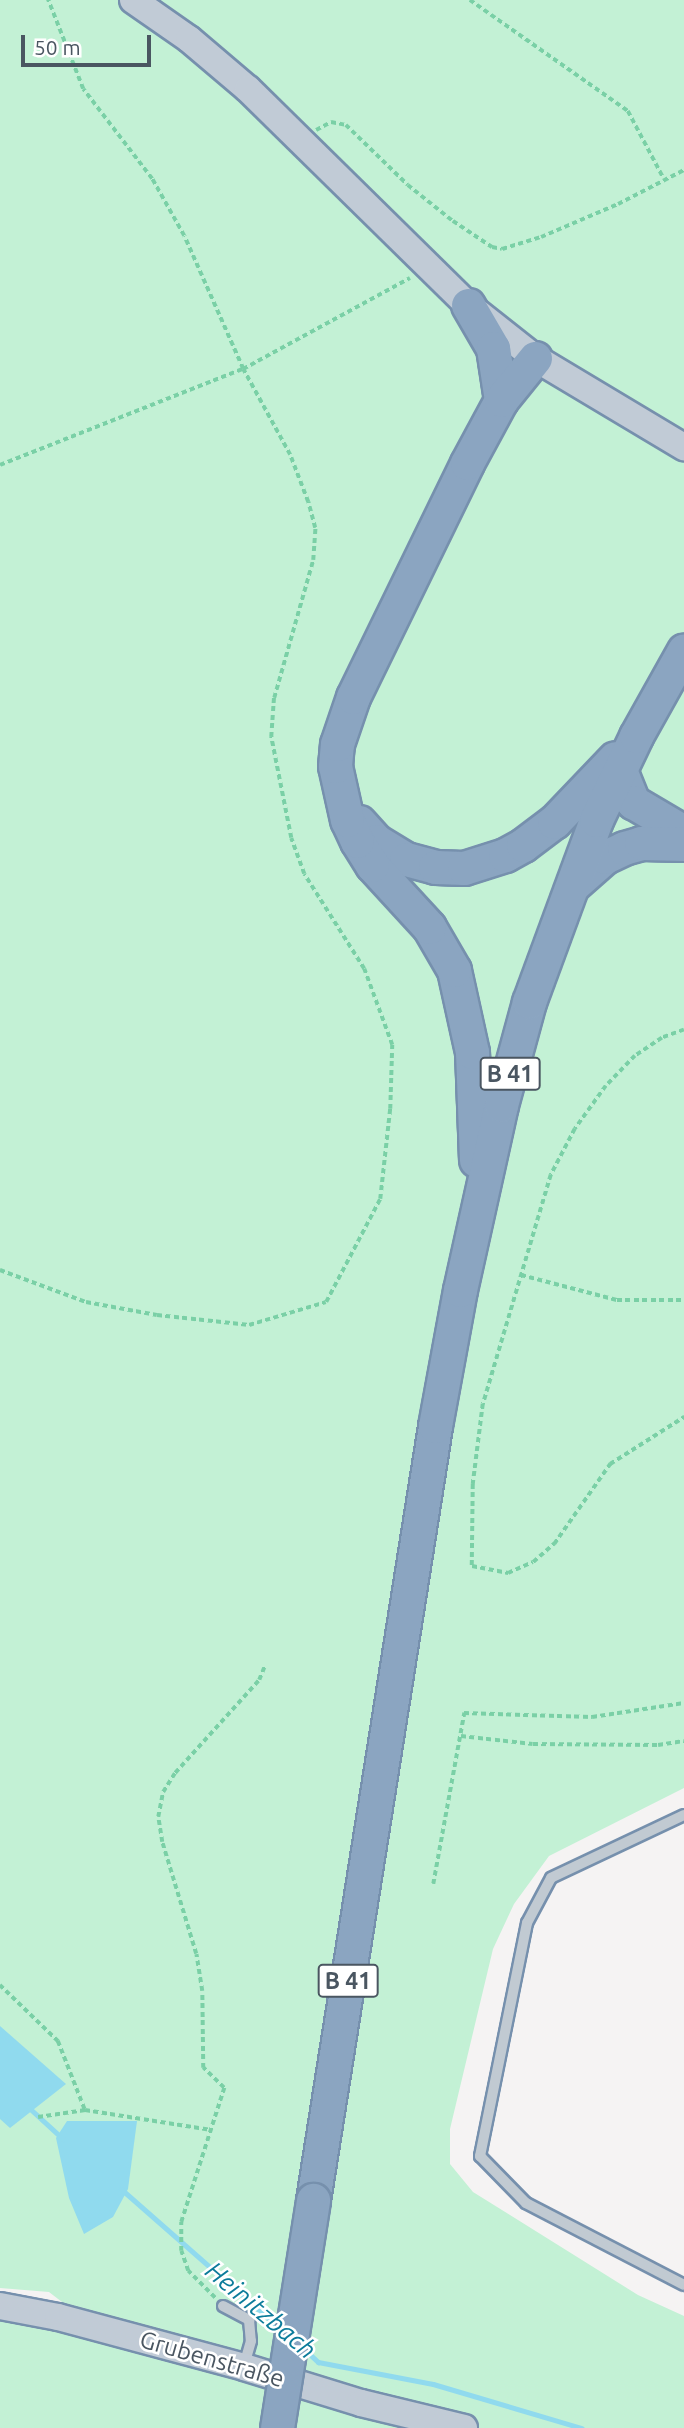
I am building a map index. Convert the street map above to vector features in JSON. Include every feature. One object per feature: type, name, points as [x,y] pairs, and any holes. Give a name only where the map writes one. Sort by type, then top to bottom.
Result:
[{"type":"highway","points":[[468,305],[493,348],[501,400]]},
{"type":"highway","points":[[478,1205],[474,1074],[466,1018],[454,970],[429,927],[372,865],[347,820],[335,766],[337,744],[352,696],[501,400],[535,358]]},
{"type":"highway","name":"B 41","points":[[277,2428],[435,1426],[478,1205],[529,1002],[569,889],[636,736],[684,650]]},
{"type":"highway","points":[[340,795],[363,828],[392,852],[435,867],[464,868],[505,855],[547,827],[636,736]]},
{"type":"highway","points":[[620,770],[633,802],[684,832]]},
{"type":"highway","points":[[569,889],[606,857],[624,848],[640,843],[684,844]]},
{"type":"main road","points":[[133,0],[189,39],[302,141],[427,268],[468,305],[535,358],[684,447]]},
{"type":"main road","name":"Grubenstraße","points":[[0,2306],[58,2316],[244,2367],[361,2403],[464,2428]]},
{"type":"lane","points":[[684,1815],[551,1878],[527,1923],[480,2156],[526,2203],[684,2285]]},
{"type":"lane","points":[[223,2306],[249,2320],[251,2341],[244,2367]]},
{"type":"path","points":[[0,1270],[86,1302],[157,1315],[249,1325],[326,1302],[380,1199],[390,1109],[392,1045],[364,969],[304,874],[291,838],[271,737],[274,698],[313,560],[316,527],[290,455],[243,369],[184,236],[152,179],[83,89],[48,0]]},
{"type":"path","points":[[470,0],[628,111],[664,179]]},
{"type":"path","points":[[302,141],[331,122],[346,125],[408,185],[453,221],[492,247],[502,248],[554,232],[618,204],[684,170]]},
{"type":"path","points":[[0,466],[243,369],[427,268]]},
{"type":"path","points":[[684,1030],[662,1038],[635,1056],[606,1086],[575,1129],[551,1175],[483,1404],[473,1484],[472,1566],[508,1573],[533,1562],[554,1544],[610,1464],[684,1417]]},
{"type":"path","points":[[521,1275],[617,1300],[684,1300]]},
{"type":"path","points":[[223,2306],[188,2271],[181,2251],[181,2222],[224,2088],[203,2068],[202,1991],[196,1954],[162,1842],[158,1817],[163,1792],[175,1773],[259,1680],[265,1665]]},
{"type":"path","points":[[433,1884],[464,1713],[592,1717],[684,1703]]},
{"type":"path","points":[[461,1736],[533,1744],[658,1745],[684,1741]]},
{"type":"path","points":[[0,1985],[58,2041],[85,2110]]},
{"type":"path","points":[[38,2117],[85,2110],[211,2130]]},
{"type":"green space","points":[[0,0],[684,0],[684,1788],[549,1856],[514,1904],[493,1949],[450,2129],[450,2164],[473,2192],[638,2295],[684,2316],[684,2428],[0,2428],[0,2320],[56,2329],[62,2302],[49,2292],[0,2288]]},
{"type":"water","points":[[0,2026],[66,2084],[10,2128],[0,2119]]},
{"type":"water","points":[[67,2121],[137,2121],[128,2189],[113,2217],[84,2234],[69,2198],[56,2138]]},
{"type":"waterway","name":"Heinitzbach","points":[[27,2106],[63,2139]]},
{"type":"waterway","name":"Heinitzbach","points":[[121,2189],[279,2328]]},
{"type":"waterway","name":"Heinitzbach","points":[[303,2348],[318,2362],[433,2384],[582,2428]]}]
